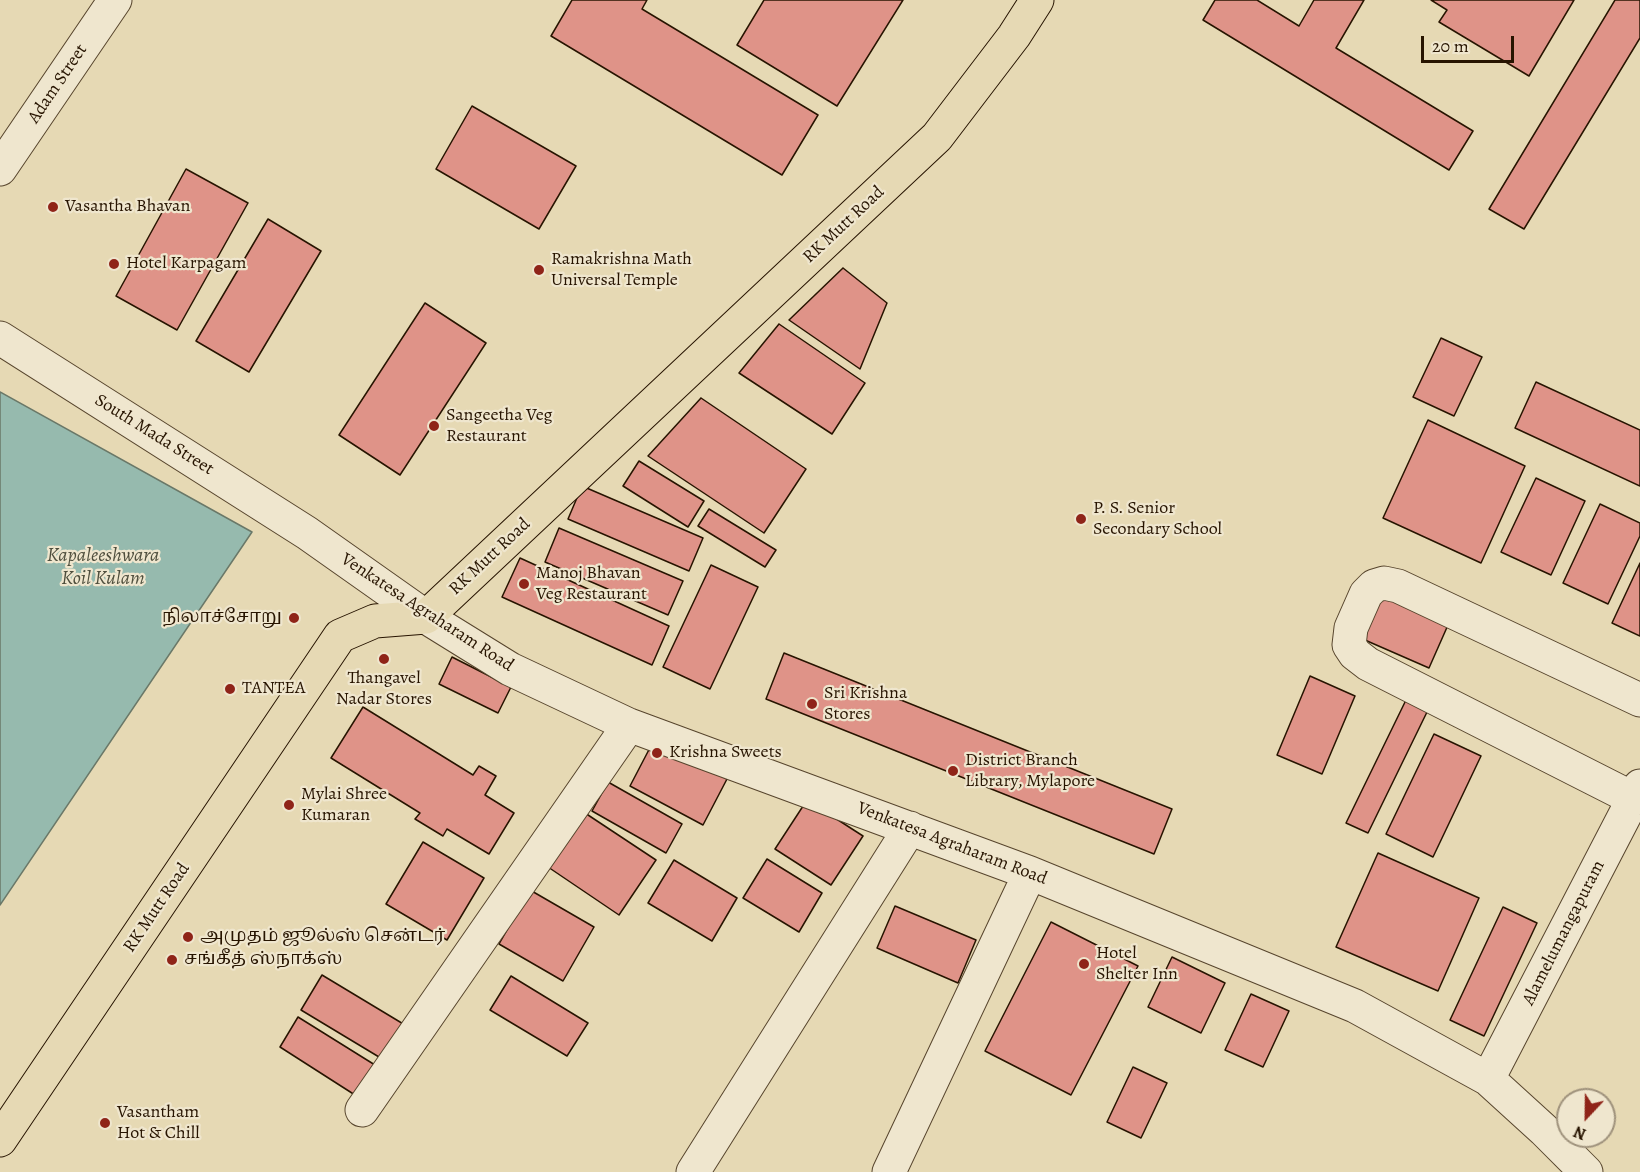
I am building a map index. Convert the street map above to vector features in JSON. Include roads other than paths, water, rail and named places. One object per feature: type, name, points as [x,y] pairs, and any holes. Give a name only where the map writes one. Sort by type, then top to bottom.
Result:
[{"type":"main road","name":"RK Mutt Road","points":[[0,1140],[340,636],[375,621],[426,617],[937,137],[1014,36],[1037,0]]},
{"type":"street","name":"Adam Street","points":[[0,169],[116,0]]},
{"type":"street","name":"South Mada Street","points":[[0,338],[307,533]]},
{"type":"street","name":"Venkatesa Agraharam Road","points":[[307,533],[426,617],[510,669],[629,725],[1030,873],[1355,1006],[1488,1079],[1545,1130],[1581,1170]]},
{"type":"street","points":[[1637,792],[1368,664],[1355,654],[1349,645],[1351,628],[1366,594],[1374,586],[1384,583],[1398,586],[1640,700]]},
{"type":"street","points":[[362,1110],[629,725]]},
{"type":"street","name":"Alamelumangapuram","points":[[1488,1079],[1637,792]]},
{"type":"street","points":[[693,1172],[910,828]]},
{"type":"street","points":[[889,1172],[1030,873]]},
{"type":"water","name":"Kapaleeshwara Koil Kulam","points":[[0,392],[252,532],[0,905]]},
{"type":"place","name":"Vasantha Bhavan","points":[[53,207]]},
{"type":"place","name":"Hotel Karpagam","points":[[114,264]]},
{"type":"place","name":"Ramakrishna Math Universal Temple","points":[[539,270]]},
{"type":"place","name":"Sangeetha Veg Restaurant","points":[[434,426]]},
{"type":"place","name":"P. S. Senior Secondary School","points":[[1081,519]]},
{"type":"place","name":"Manoj Bhavan Veg Restaurant","points":[[524,584]]},
{"type":"place","name":"நிலாச்சோறு","points":[[294,618]]},
{"type":"place","name":"Thangavel Nadar Stores","points":[[384,659]]},
{"type":"place","name":"TANTEA","points":[[230,689]]},
{"type":"place","name":"Sri Krishna Stores","points":[[812,704]]},
{"type":"place","name":"Krishna Sweets","points":[[657,753]]},
{"type":"place","name":"District Branch Library, Mylapore","points":[[953,771]]},
{"type":"place","name":"Mylai Shree Kumaran","points":[[289,805]]},
{"type":"place","name":"அமுதம் ஜூல்ஸ் சென்டர்","points":[[188,937]]},
{"type":"place","name":"சங்கீத் ஸ்நாக்ஸ்","points":[[172,960]]},
{"type":"place","name":"Hotel Shelter Inn","points":[[1084,964]]},
{"type":"place","name":"Vasantham Hot & Chill","points":[[105,1123]]}]
